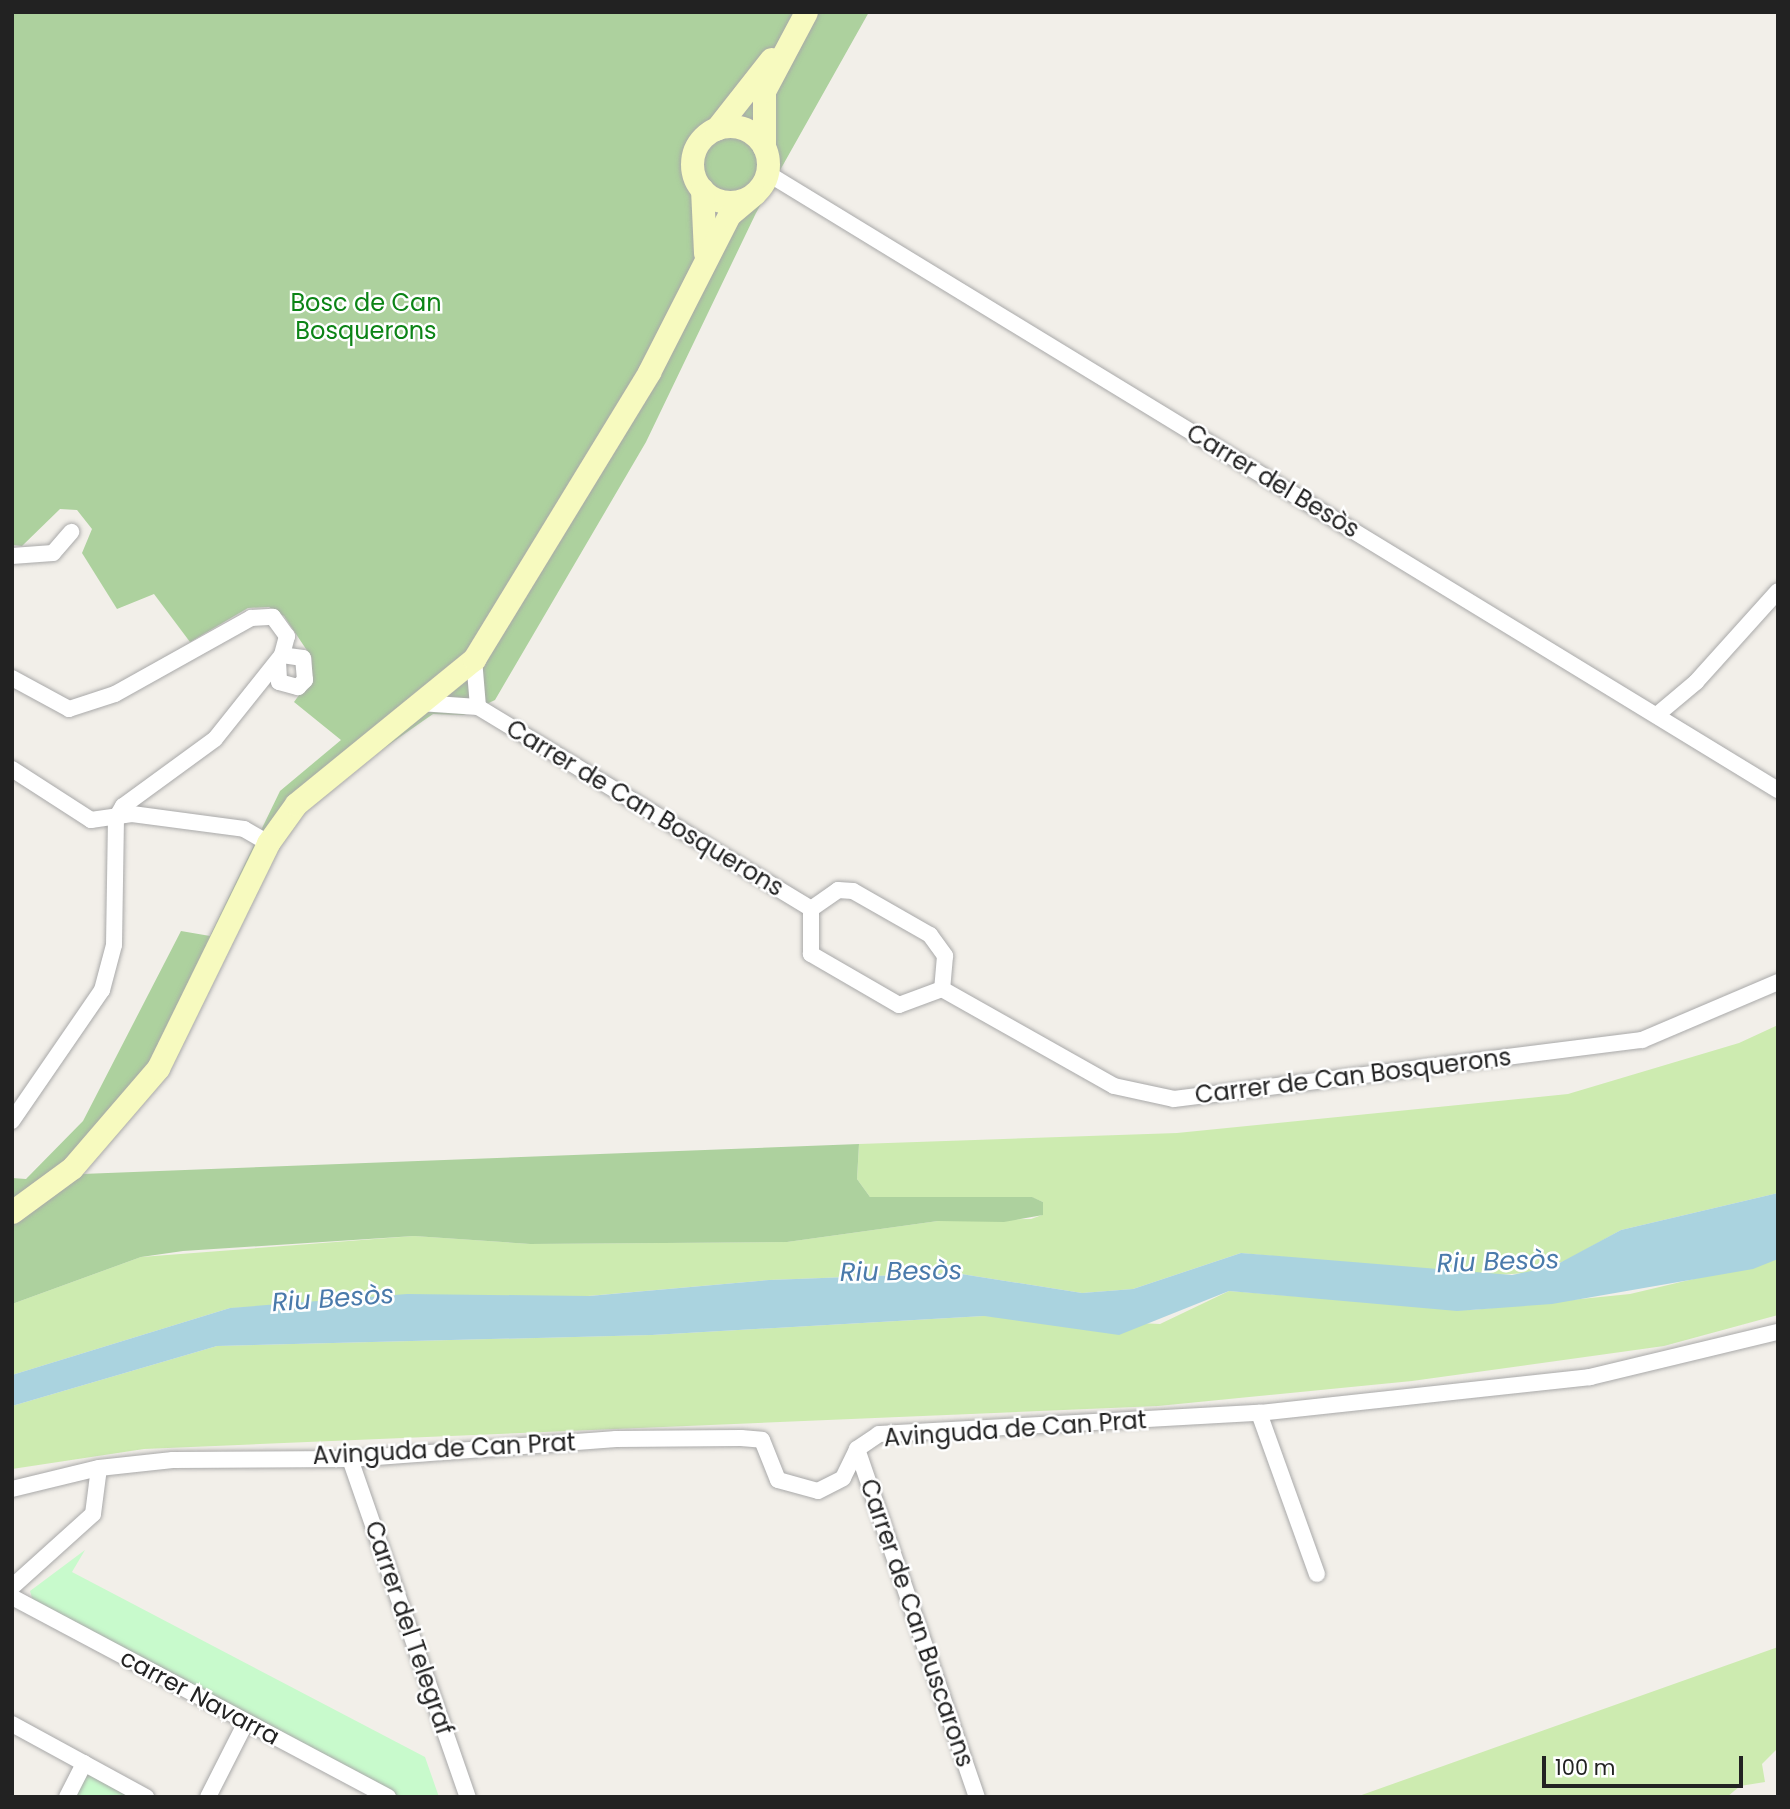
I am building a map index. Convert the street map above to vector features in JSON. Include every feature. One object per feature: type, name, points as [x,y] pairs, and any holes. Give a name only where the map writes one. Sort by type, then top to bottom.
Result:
[{"type":"street","points":[[704,263],[702,189],[694,175],[694,151],[716,129],[785,44],[806,12]]},
{"type":"street","points":[[12,1212],[72,1168],[158,1068],[268,843],[323,776],[474,659],[649,372],[729,215],[754,194],[767,173],[764,91],[785,44]]},
{"type":"street","points":[[716,129],[740,127],[764,147]]},
{"type":"street","name":"Carrer del Besòs","points":[[767,173],[1658,714],[1778,790]]},
{"type":"street","points":[[702,189],[723,201],[754,194]]},
{"type":"street","points":[[12,556],[53,553],[71,532]]},
{"type":"street","points":[[1658,714],[1696,682],[1778,591]]},
{"type":"street","points":[[12,678],[69,709],[138,682],[251,618],[273,617],[287,636],[280,658],[215,739],[122,806],[116,818],[114,946],[102,990],[12,1121]]},
{"type":"street","name":"Carrer de Can Bosquerons","points":[[474,659],[478,707]]},
{"type":"street","name":"Carrer de Can Bosquerons","points":[[420,703],[478,707],[811,909]]},
{"type":"street","points":[[12,769],[91,820],[131,814],[244,829],[268,843]]},
{"type":"street","name":"Carrer de Can Bosquerons","points":[[942,989],[944,956],[930,935],[853,891],[820,898],[811,909],[811,954],[899,1005],[942,989],[1114,1086],[1174,1098],[1642,1040],[1778,982]]},
{"type":"street","name":"Avinguda de Can Prat","points":[[12,1489],[99,1468],[350,1459],[617,1438],[741,1438],[762,1440],[769,1469],[804,1492],[843,1478],[857,1449],[880,1434],[1259,1413],[1590,1377],[1778,1332]]},
{"type":"street","points":[[1259,1413],[1317,1574]]},
{"type":"street","name":"Carrer de Can Buscarons","points":[[857,1449],[977,1797]]},
{"type":"street","name":"Carrer del Telegraf","points":[[350,1459],[468,1797]]},
{"type":"street","points":[[12,1587],[93,1514],[99,1468]]},
{"type":"street","name":"carrer Navarra","points":[[12,1597],[388,1797]]},
{"type":"street","points":[[208,1797],[246,1722]]},
{"type":"street","points":[[12,1724],[146,1797]]},
{"type":"street","points":[[67,1797],[84,1763]]},
{"type":"green space","name":"Bosc de Can Bosquerons","points":[[12,12],[869,12],[756,213],[646,442],[495,700],[464,715],[433,714],[321,792],[284,837],[174,1062],[82,1174],[859,1144],[857,1179],[870,1197],[1032,1197],[1043,1202],[1043,1215],[1004,1222],[938,1221],[787,1242],[530,1244],[414,1236],[183,1251],[141,1257],[12,1304],[12,1178],[26,1179],[83,1121],[181,931],[210,936],[280,791],[341,740],[294,702],[312,677],[312,658],[284,616],[269,607],[248,608],[190,642],[154,594],[117,609],[82,553],[92,529],[77,510],[60,509],[22,546],[12,545]]},
{"type":"green space","points":[[1778,1025],[1778,1193],[1621,1230],[1565,1261],[1525,1273],[1484,1276],[1241,1253],[1133,1289],[1082,1293],[955,1273],[769,1280],[588,1296],[230,1308],[12,1375],[12,1304],[141,1257],[414,1236],[530,1244],[787,1242],[938,1221],[1031,1219],[1042,1215],[1043,1202],[1031,1197],[870,1197],[857,1179],[859,1144],[1177,1133],[1568,1094],[1739,1043]]},
{"type":"green space","points":[[1778,1259],[1778,1315],[1664,1346],[1412,1381],[1158,1406],[144,1449],[12,1469],[12,1406],[217,1346],[652,1335],[984,1316],[1160,1324],[1229,1291],[1472,1310],[1630,1294]]},
{"type":"green space","points":[[85,1550],[72,1572],[425,1757],[439,1797],[400,1797],[33,1601],[30,1591]]},
{"type":"green space","points":[[1778,1647],[1778,1748],[1762,1764],[1765,1782],[1740,1786],[1727,1797],[1356,1797]]},
{"type":"green space","points":[[87,1773],[129,1797],[74,1797]]},
{"type":"water","points":[[1778,1193],[1778,1259],[1753,1269],[1552,1304],[1457,1311],[1229,1291],[1119,1335],[984,1316],[652,1335],[217,1346],[12,1406],[12,1375],[230,1308],[407,1294],[589,1296],[769,1280],[955,1273],[1082,1293],[1133,1289],[1241,1253],[1512,1275],[1554,1266],[1621,1230]]},
{"type":"water label","name":"Riu Besòs","points":[[1498,1262]]},
{"type":"water label","name":"Riu Besòs","points":[[901,1272]]},
{"type":"water label","name":"Riu Besòs","points":[[333,1299]]}]
